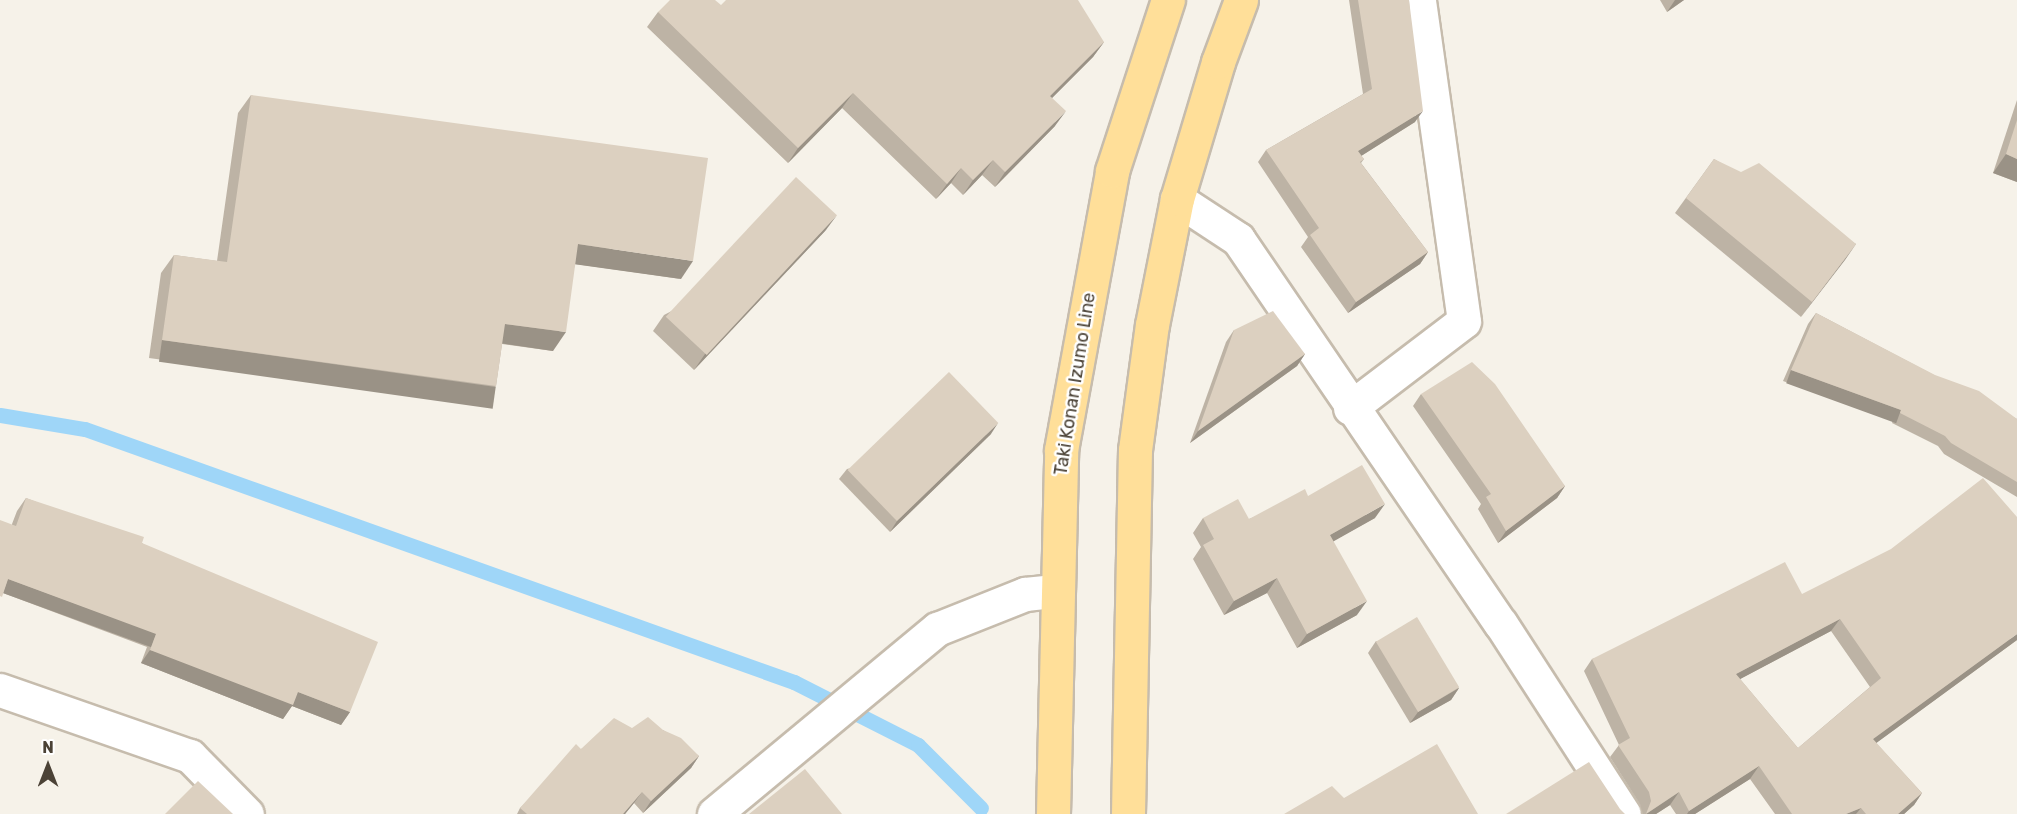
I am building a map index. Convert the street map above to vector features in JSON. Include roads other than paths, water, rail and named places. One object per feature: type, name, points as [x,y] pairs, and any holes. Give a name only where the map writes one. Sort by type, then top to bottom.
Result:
[{"type":"main road","name":"Taki Konan Izumo Line","points":[[1053,814],[1055,591],[1061,450],[1086,306],[1113,171],[1168,0]]},
{"type":"main road","points":[[1128,814],[1135,450],[1152,325],[1177,200],[1218,62],[1241,0]]},
{"type":"street","points":[[1350,408],[1464,321],[1419,0]]},
{"type":"street","points":[[1177,200],[1238,239],[1350,408],[1501,624],[1624,814]]},
{"type":"street","points":[[714,814],[937,629],[1025,594],[1055,591]]},
{"type":"street","points":[[0,690],[190,756],[247,814]]},
{"type":"waterway","points":[[0,415],[85,429],[794,682],[918,745],[981,808]]}]
